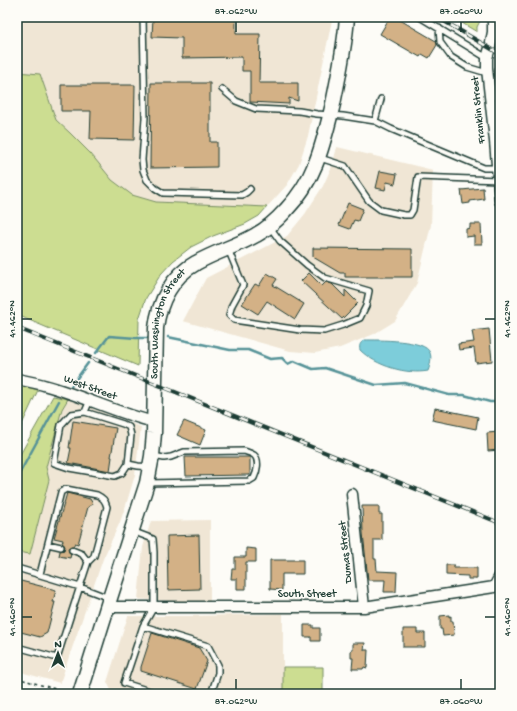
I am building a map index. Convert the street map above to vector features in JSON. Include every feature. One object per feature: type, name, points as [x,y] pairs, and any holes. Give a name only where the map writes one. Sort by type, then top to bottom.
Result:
[{"type":"main road","name":"South Washington Street","points":[[80,694],[147,483],[151,462],[154,422],[156,328],[162,303],[174,282],[187,269],[194,264],[252,237],[269,226],[287,210],[303,189],[312,174],[325,137],[340,73],[347,17]]},
{"type":"street","name":"Franklin Street","points":[[493,17],[493,32],[487,58],[487,73],[500,201]]},
{"type":"street","name":"West Street","points":[[17,379],[47,386],[154,422]]},
{"type":"street","name":"Dumas Street","points":[[352,494],[364,607]]},
{"type":"street","name":"South Street","points":[[108,602],[154,607],[364,607],[494,587],[500,576]]},
{"type":"lane","points":[[143,17],[145,118],[142,160],[143,170],[148,180],[155,188],[163,193],[242,195],[250,189]]},
{"type":"lane","points":[[420,17],[487,58]]},
{"type":"lane","points":[[439,28],[440,42],[451,57],[467,67],[487,73]]},
{"type":"lane","points":[[222,89],[236,101],[256,109],[285,110],[375,121],[390,129],[484,168],[497,168]]},
{"type":"lane","points":[[375,121],[381,99]]},
{"type":"lane","points":[[318,158],[344,166],[369,201],[381,210],[404,215],[410,215],[413,210],[418,177],[498,180]]},
{"type":"lane","points":[[228,248],[244,285],[232,305],[229,315],[234,320],[300,330],[324,330],[343,325],[360,318],[366,306],[369,291],[325,278],[307,265],[280,241],[269,226]]},
{"type":"lane","points":[[85,412],[90,400]]},
{"type":"lane","points":[[85,412],[128,427],[131,435],[128,464],[122,473],[115,476],[69,468],[54,463],[60,424],[71,414],[85,412]]},
{"type":"lane","points":[[128,464],[138,466],[184,452],[244,451],[253,454],[257,458],[257,473],[254,478],[248,481],[147,483]]},
{"type":"lane","points":[[17,647],[57,658],[88,562],[94,556],[107,507],[105,501],[101,497],[66,489],[61,492],[40,574]]},
{"type":"lane","points":[[132,530],[153,539],[154,607],[143,626],[124,683],[159,694]]},
{"type":"lane","points":[[48,544],[61,548]]},
{"type":"lane","points":[[72,550],[82,554],[88,562]]},
{"type":"lane","points":[[17,568],[80,587],[108,602]]},
{"type":"lane","points":[[143,626],[208,646],[218,665],[218,672],[211,694]]},
{"type":"path","points":[[17,678],[55,689],[62,693]]},
{"type":"shaded area","points":[[17,17],[323,17],[332,20],[308,136],[299,164],[287,185],[267,207],[156,202],[132,195],[112,180],[91,154],[56,120],[40,74],[17,72]]},
{"type":"shaded area","points":[[337,147],[433,170],[431,225],[417,283],[395,321],[374,334],[340,348],[315,353],[290,351],[183,321],[206,278],[287,236],[305,214],[323,186],[332,166]]},
{"type":"shaded area","points":[[68,399],[141,427],[135,475],[126,505],[103,559],[60,683],[17,671],[17,552],[30,554],[49,480],[46,467],[62,409]]},
{"type":"shaded area","points":[[210,520],[210,602],[138,599],[143,547],[151,521]]},
{"type":"shaded area","points":[[283,614],[283,694],[113,694],[107,682],[128,616]]},
{"type":"green space","points":[[452,17],[482,17],[477,27],[477,32]]},
{"type":"green space","points":[[17,72],[40,74],[56,120],[91,154],[112,180],[132,195],[156,202],[267,207],[259,216],[245,224],[213,236],[191,247],[173,261],[161,274],[146,298],[139,319],[138,366],[17,315]]},
{"type":"green space","points":[[17,384],[38,390],[17,435]]},
{"type":"green space","points":[[53,396],[68,399],[62,409],[46,467],[49,480],[30,554],[17,552],[17,460]]},
{"type":"green space","points":[[283,667],[323,667],[323,694],[283,694]]},
{"type":"water","points":[[365,340],[400,341],[427,348],[431,355],[428,371],[411,372],[392,368],[374,361],[360,350],[360,344]]},
{"type":"building","points":[[153,17],[236,17],[236,34],[260,34],[259,83],[298,83],[298,101],[289,98],[289,104],[250,102],[250,71],[242,71],[242,57],[182,58],[182,38],[152,37]]},
{"type":"building","points":[[390,17],[395,17],[436,41],[437,45],[429,58],[422,54],[420,57],[380,34]]},
{"type":"building","points":[[151,83],[210,83],[210,142],[217,142],[217,167],[150,168]]},
{"type":"building","points":[[61,85],[135,85],[134,140],[90,139],[91,111],[61,111]]},
{"type":"building","points":[[380,171],[397,174],[395,184],[387,182],[385,190],[376,188]]},
{"type":"building","points":[[483,188],[484,199],[470,201],[470,203],[463,204],[461,190]]},
{"type":"building","points":[[348,203],[363,209],[358,221],[354,220],[350,229],[339,225]]},
{"type":"building","points":[[470,224],[481,224],[482,244],[474,244],[474,236],[466,237],[466,229],[470,228]]},
{"type":"building","points":[[313,248],[412,249],[412,277],[345,277],[345,273],[340,273],[313,257]]},
{"type":"building","points":[[267,273],[277,279],[273,285],[304,304],[295,319],[267,301],[258,314],[242,304],[255,284],[259,286]]},
{"type":"building","points":[[309,273],[322,286],[326,282],[332,284],[345,297],[345,290],[358,303],[342,319],[301,281]]},
{"type":"building","points":[[489,329],[492,361],[476,363],[474,348],[459,350],[458,344],[474,342],[472,331]]},
{"type":"building","points":[[435,408],[478,417],[476,429],[432,420]]},
{"type":"building","points":[[73,421],[116,428],[110,471],[68,463],[71,448],[69,448]]},
{"type":"building","points":[[184,421],[206,430],[200,445],[177,435]]},
{"type":"building","points":[[499,432],[500,450],[488,451],[487,433]]},
{"type":"building","points":[[185,457],[250,457],[250,475],[186,476]]},
{"type":"building","points":[[67,493],[90,499],[93,504],[88,507],[78,544],[75,543],[73,546],[68,548],[71,554],[70,558],[59,556],[60,551],[64,550],[65,546],[62,543],[63,540],[54,538]]},
{"type":"building","points":[[362,506],[379,506],[379,514],[382,514],[382,540],[374,540],[374,559],[376,559],[377,571],[397,572],[396,592],[384,592],[385,580],[368,580]]},
{"type":"building","points":[[199,535],[200,589],[168,590],[167,536]]},
{"type":"building","points":[[246,548],[256,549],[256,562],[246,562],[246,589],[237,589],[237,579],[231,579],[232,569],[235,569],[235,557],[246,557]]},
{"type":"building","points":[[270,560],[303,560],[303,574],[282,574],[282,590],[270,589]]},
{"type":"building","points":[[446,565],[454,565],[454,568],[477,568],[477,579],[468,579],[468,576],[446,575]]},
{"type":"building","points":[[17,580],[56,590],[53,602],[55,602],[47,633],[40,637],[17,631]]},
{"type":"building","points":[[449,615],[449,617],[451,616],[451,621],[453,621],[454,635],[443,636],[442,629],[440,629],[440,616]]},
{"type":"building","points":[[304,625],[313,625],[313,628],[320,628],[320,641],[311,641],[311,637],[304,637]]},
{"type":"building","points":[[403,629],[417,629],[417,633],[425,633],[425,647],[403,647]]},
{"type":"building","points":[[152,633],[199,648],[207,661],[197,689],[141,671]]},
{"type":"building","points":[[353,643],[365,643],[364,650],[368,650],[367,668],[352,669],[353,658],[351,658],[351,650],[353,650]]},
{"type":"waterway","points":[[96,353],[109,336],[147,338]]},
{"type":"waterway","points":[[168,337],[230,350],[248,350],[270,359],[282,358],[288,364],[294,361],[313,369],[325,368],[376,385],[405,383],[449,395],[464,395],[490,402],[500,402]]},
{"type":"waterway","points":[[69,389],[88,363]]},
{"type":"waterway","points":[[17,478],[59,401]]},
{"type":"railway","points":[[437,17],[500,54]]},
{"type":"railway","points":[[17,328],[500,523]]}]
